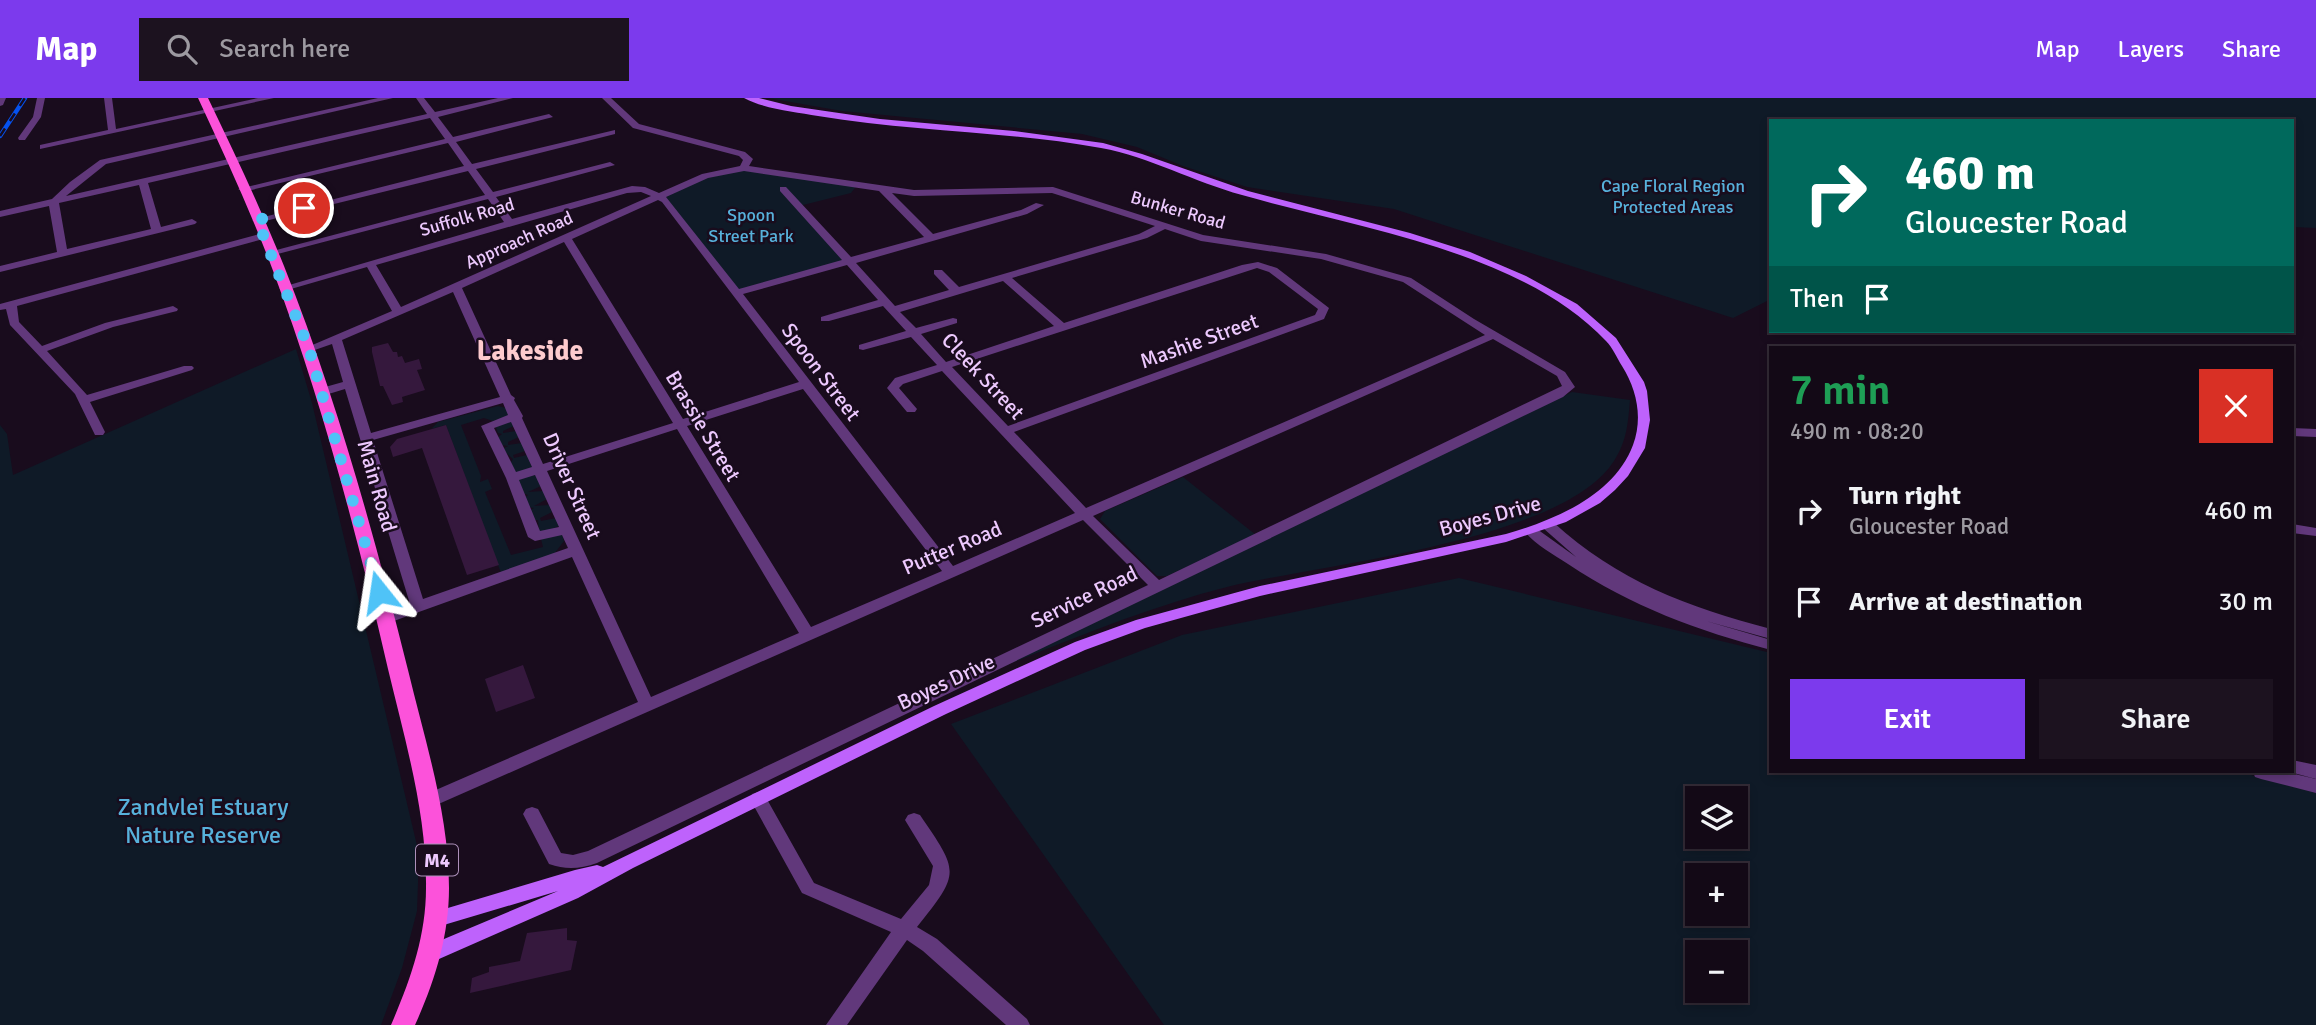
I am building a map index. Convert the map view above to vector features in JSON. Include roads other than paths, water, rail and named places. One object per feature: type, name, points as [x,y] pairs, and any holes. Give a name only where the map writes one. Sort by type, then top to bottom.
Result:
[{"type":"main road","name":"Main Road","points":[[203,98],[257,220],[309,349],[386,618],[428,801],[437,852],[437,919],[432,953],[403,1025]]},
{"type":"main road","name":"Boyes Drive","points":[[432,953],[561,898],[619,867],[1019,673],[1141,624],[1260,591],[1532,532],[1585,506],[1615,482],[1634,456],[1643,431],[1645,414],[1641,390],[1634,372],[1619,348],[1589,319],[1544,289],[1467,256],[1379,228],[1247,194],[1115,149],[1043,137],[797,110],[748,98]]},
{"type":"main road","name":"Boyes Drive","points":[[437,919],[619,867]]},
{"type":"street","points":[[0,103],[2,98]]},
{"type":"street","points":[[22,138],[37,117],[41,98]]},
{"type":"street","points":[[108,98],[112,131]]},
{"type":"street","points":[[43,147],[270,98]]},
{"type":"street","points":[[63,254],[52,207],[54,201],[99,163],[389,98]]},
{"type":"street","points":[[419,98],[510,223]]},
{"type":"street","points":[[0,214],[509,98]]},
{"type":"street","points":[[606,98],[636,126],[742,154],[748,159],[744,168]]},
{"type":"street","points":[[243,189],[549,117]]},
{"type":"street","points":[[257,220],[612,132]]},
{"type":"street","points":[[270,253],[610,165]]},
{"type":"street","name":"Bunker Road","points":[[744,168],[924,193],[1049,189],[1212,240],[1311,253],[1407,280],[1561,374],[1569,387]]},
{"type":"street","name":"Approach Road","points":[[309,349],[717,172],[744,168]]},
{"type":"street","points":[[143,181],[157,231]]},
{"type":"street","name":"Suffolk Road","points":[[284,288],[632,188],[645,188],[659,197]]},
{"type":"street","points":[[882,188],[931,238]]},
{"type":"street","name":"Cleek Street","points":[[783,189],[944,366],[1085,515],[1158,587]]},
{"type":"street","name":"Spoon Street","points":[[659,197],[665,200],[951,573]]},
{"type":"street","points":[[736,293],[1024,212],[1038,205]]},
{"type":"street","points":[[0,269],[192,222]]},
{"type":"street","points":[[825,319],[957,292],[1143,236],[1164,226]]},
{"type":"street","points":[[99,432],[84,400],[14,323],[6,305],[263,236]]},
{"type":"street","name":"Brassie Street","points":[[566,237],[808,635]]},
{"type":"street","points":[[370,263],[398,312]]},
{"type":"street","name":"Mashie Street","points":[[1006,431],[1323,314],[1321,304],[1273,270],[1258,265],[1063,328]]},
{"type":"street","points":[[938,272],[957,292]]},
{"type":"street","points":[[1006,278],[1063,328]]},
{"type":"street","name":"Driver Street","points":[[456,286],[647,705]]},
{"type":"street","points":[[40,350],[109,325],[173,309]]},
{"type":"street","points":[[863,347],[953,321]]},
{"type":"street","points":[[911,409],[893,386],[899,381],[1063,328]]},
{"type":"street","name":"Putter Road","points":[[428,801],[1494,335]]},
{"type":"street","points":[[336,339],[418,607]]},
{"type":"street","points":[[84,400],[188,368]]},
{"type":"street","points":[[322,392],[350,384]]},
{"type":"street","points":[[516,476],[806,384]]},
{"type":"street","name":"Service Road","points":[[533,814],[555,859],[565,862],[583,860],[1158,587],[1569,387]]},
{"type":"street","points":[[368,438],[509,398]]},
{"type":"street","points":[[517,416],[487,426],[516,476],[534,537],[568,529]]},
{"type":"street","points":[[2294,432],[2316,433]]},
{"type":"street","points":[[1548,525],[1584,558],[1635,589],[1697,614],[1769,633]]},
{"type":"street","points":[[2294,528],[2316,532]]},
{"type":"street","points":[[1532,532],[1572,563],[1604,583],[1665,613],[1769,644]]},
{"type":"street","points":[[386,618],[577,550]]},
{"type":"street","points":[[2294,766],[2316,772]]},
{"type":"street","points":[[2264,773],[2316,786]]},
{"type":"street","points":[[758,799],[808,888],[904,929],[930,945],[1020,1025]]},
{"type":"street","points":[[836,1025],[904,929],[937,888],[942,866],[939,857],[914,820]]},
{"type":"street","points":[[616,846],[619,867]]},
{"type":"railway","points":[[0,136],[25,98]]},
{"type":"district","name":"Lakeside","points":[[530,350]]},
{"type":"park label","name":"Cape Floral Region Protected Areas","points":[[1673,196]]},
{"type":"park label","name":"Spoon Street Park","points":[[751,225]]},
{"type":"park label","name":"Zandvlei Estuary Nature Reserve","points":[[203,821]]}]
